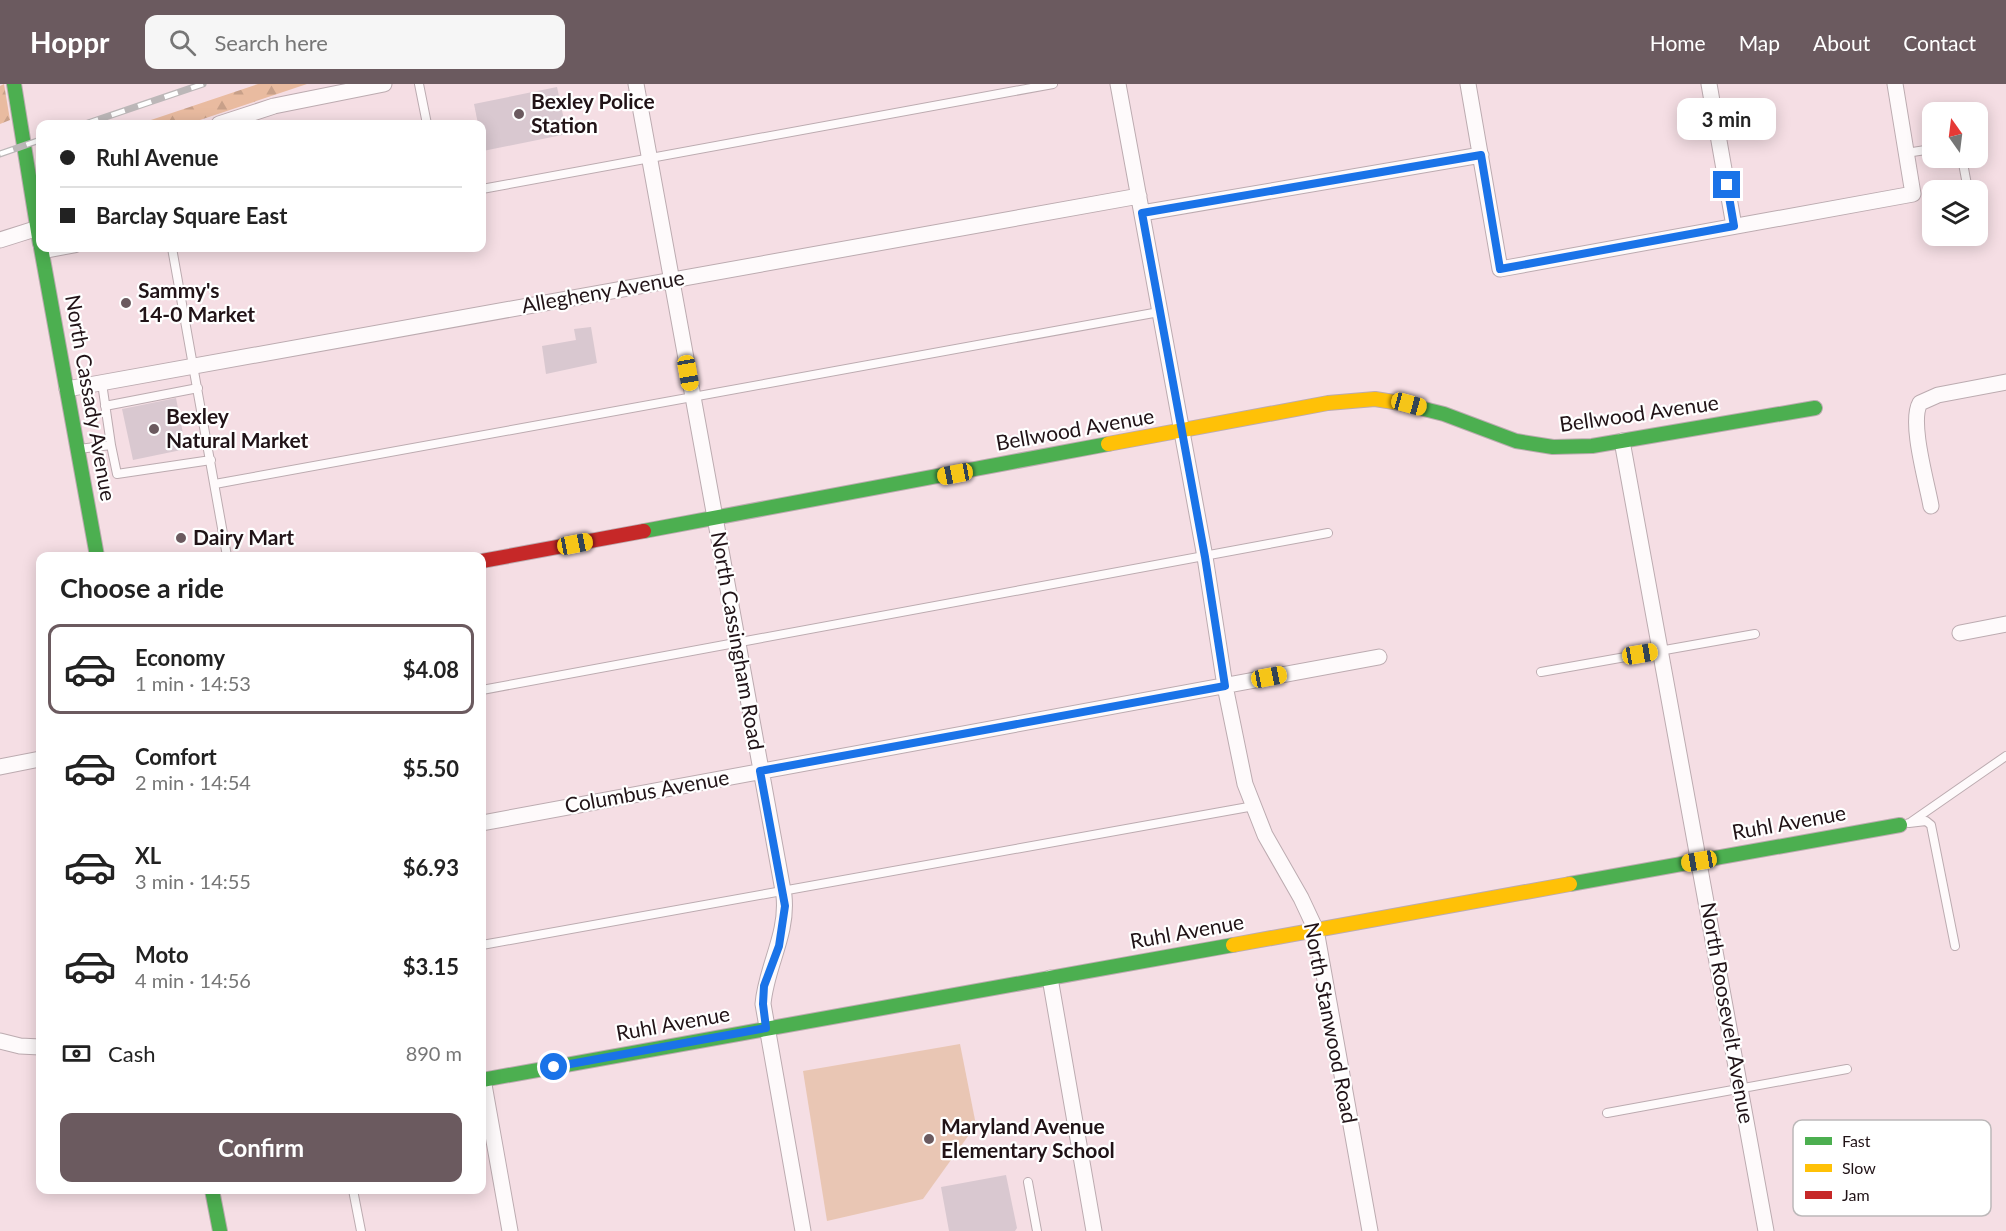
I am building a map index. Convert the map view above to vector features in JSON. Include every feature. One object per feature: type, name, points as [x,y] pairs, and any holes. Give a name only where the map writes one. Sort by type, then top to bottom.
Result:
[{"type":"street","name":"North Cassady Avenue","points":[[14,84],[36,184]]},
{"type":"street","points":[[231,120],[273,106],[384,84]]},
{"type":"street","name":"North Cassingham Road","points":[[636,84],[783,890],[783,924],[779,946],[764,986],[763,1004],[803,1231]]},
{"type":"street","points":[[1468,84],[1500,269],[1913,194],[1895,84]]},
{"type":"street","points":[[1709,84],[1734,226]]},
{"type":"street","name":"North Stanwood Road","points":[[1122,85],[1180,432],[1204,555],[1225,686],[1245,784],[1265,835],[1301,898],[1316,930],[1370,1231]]},
{"type":"street","points":[[1142,213],[1481,155]]},
{"type":"street","name":"Allegheny Avenue","points":[[67,389],[1139,196]]},
{"type":"street","points":[[0,240],[36,229]]},
{"type":"street","name":"North Cassady Avenue","points":[[42,252],[96,552]]},
{"type":"street","points":[[1931,506],[1917,427],[1917,412],[1920,403],[1938,395],[2006,382]]},
{"type":"street","name":"Bellwood Avenue","points":[[486,560],[1328,403],[1375,399],[1409,404],[1444,414],[1516,441],[1554,447],[1592,446],[1815,408]]},
{"type":"street","name":"North Roosevelt Avenue","points":[[1622,441],[1766,1231]]},
{"type":"street","points":[[1960,633],[2006,624]]},
{"type":"street","name":"Columbus Avenue","points":[[486,822],[1379,657]]},
{"type":"street","points":[[0,767],[36,760]]},
{"type":"street","name":"Ruhl Avenue","points":[[486,1079],[1905,824]]},
{"type":"street","points":[[1050,978],[1094,1231]]},
{"type":"street","points":[[0,1041],[36,1047]]},
{"type":"street","points":[[486,1102],[510,1231]]},
{"type":"street","points":[[213,1194],[220,1231]]},
{"type":"lane","points":[[419,84],[426,120]]},
{"type":"lane","points":[[486,188],[1053,84]]},
{"type":"lane","points":[[1906,153],[1922,151]]},
{"type":"lane","points":[[173,252],[195,366],[226,552]]},
{"type":"lane","points":[[215,483],[1159,312]]},
{"type":"lane","points":[[102,382],[117,474],[211,460]]},
{"type":"lane","points":[[105,406],[198,388]]},
{"type":"lane","points":[[78,449],[111,445]]},
{"type":"lane","points":[[486,689],[1328,533]]},
{"type":"lane","points":[[1541,672],[1755,634]]},
{"type":"lane","points":[[1905,824],[2006,756]]},
{"type":"lane","points":[[486,944],[1254,806]]},
{"type":"lane","points":[[1905,824],[1926,821],[1931,825],[1955,946]]},
{"type":"lane","points":[[1607,1113],[1846,1069]]},
{"type":"lane","points":[[1028,1182],[1037,1231]]},
{"type":"lane","points":[[354,1194],[361,1231]]},
{"type":"green space","points":[[4,84],[10,120],[0,124],[0,86]]},
{"type":"green space","points":[[258,84],[307,84],[200,120],[151,120]]},
{"type":"shaded area","points":[[960,1044],[976,1125],[923,1199],[827,1221],[803,1071]]},
{"type":"building","name":"Bexley Police Station","points":[[557,87],[567,134],[486,150],[486,120],[477,120],[474,104]]},
{"type":"building","points":[[591,327],[597,363],[546,374],[542,346],[576,340],[574,329]]},
{"type":"building","name":"Bexley Natural Market","points":[[176,398],[186,449],[133,460],[122,409]]},
{"type":"building","points":[[1006,1175],[1017,1228],[1015,1231],[949,1231],[941,1187]]},
{"type":"railway","points":[[97,120],[203,84]]},
{"type":"railway","points":[[0,154],[36,141]]},
{"type":"traffic: fast","points":[[14,84],[36,219]]},
{"type":"traffic: fast","points":[[42,252],[96,552]]},
{"type":"traffic: fast","points":[[1400,403],[1444,414],[1516,441],[1553,447],[1592,446],[1815,408]]},
{"type":"traffic: fast","points":[[644,531],[1108,444]]},
{"type":"traffic: fast","points":[[1570,884],[1900,825]]},
{"type":"traffic: fast","points":[[486,1079],[1233,945]]},
{"type":"traffic: fast","points":[[213,1194],[220,1231]]},
{"type":"traffic: slow","points":[[1108,444],[1328,403],[1375,399],[1400,403]]},
{"type":"traffic: slow","points":[[1233,945],[1570,884]]},
{"type":"traffic: jam","points":[[486,560],[644,531]]},
{"type":"place","name":"Bexley Police Station","points":[[519,114]]},
{"type":"place","name":"Sammy's 14-0 Market","points":[[126,303]]},
{"type":"place","name":"Bexley Natural Market","points":[[154,429]]},
{"type":"place","name":"Dairy Mart","points":[[181,538]]},
{"type":"place","name":"Maryland Avenue Elementary School","points":[[929,1139]]},
{"type":"route","points":[[554,1067],[766,1028],[763,1004],[764,986],[779,946],[785,906],[760,771],[1225,686],[1205,557],[1180,432],[1142,213],[1481,155],[1500,269],[1734,226],[1727,185]]}]
